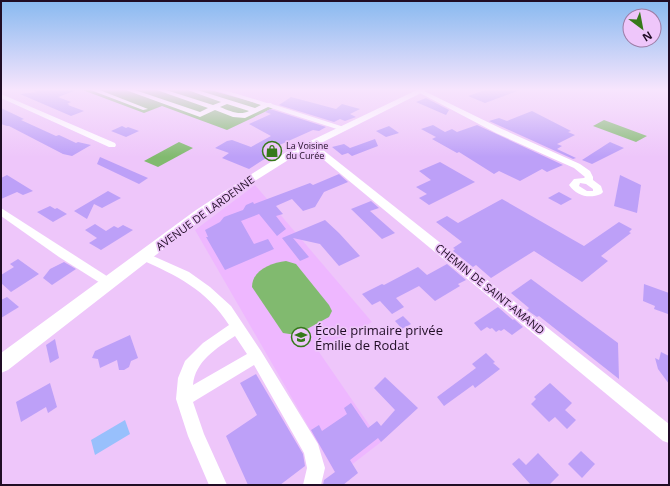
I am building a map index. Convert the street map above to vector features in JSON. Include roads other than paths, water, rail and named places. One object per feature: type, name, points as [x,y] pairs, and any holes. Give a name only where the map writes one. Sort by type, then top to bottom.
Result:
[{"type":"main road","name":"AVENUE DE LARDENNE","points":[[1,364],[233,191],[289,155],[378,112]]},
{"type":"street","points":[[37,112],[112,145]]},
{"type":"street","points":[[191,112],[200,115],[207,112]]},
{"type":"street","points":[[226,112],[245,116],[255,112]]},
{"type":"street","points":[[293,112],[344,128]]},
{"type":"street","points":[[462,112],[498,131],[577,166],[587,173],[589,177],[588,182]]},
{"type":"street","name":"CHEMIN DE SAINT-AMAND","points":[[310,144],[669,435]]},
{"type":"street","points":[[1,210],[63,254],[109,282]]},
{"type":"street","points":[[144,256],[185,275],[206,290],[226,310],[256,356],[312,450],[316,468],[312,485]]},
{"type":"street","points":[[218,485],[196,436],[184,399],[186,378],[190,366],[208,347],[237,327]]},
{"type":"street","points":[[184,399],[256,356]]},
{"type":"water","points":[[125,420],[130,434],[95,455],[91,440]]},
{"type":"place","name":"La Voisine du Curée","points":[[272,151]]},
{"type":"place","name":"École primaire privée Émilie de Rodat","points":[[301,337]]}]
